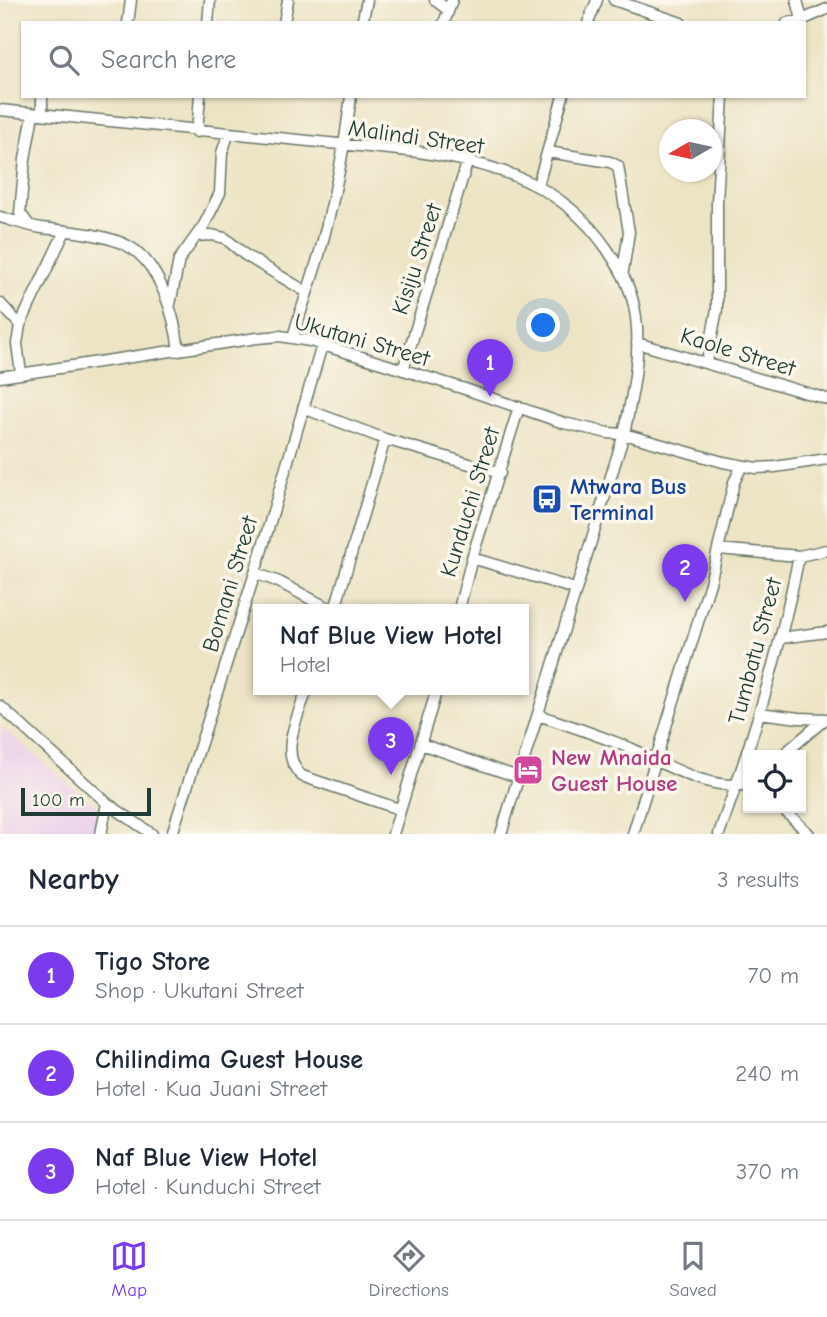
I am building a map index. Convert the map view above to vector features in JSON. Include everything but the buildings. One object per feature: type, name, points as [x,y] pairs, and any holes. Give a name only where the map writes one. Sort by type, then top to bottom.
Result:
[{"type":"street","points":[[128,21],[131,0]]},
{"type":"street","points":[[208,21],[211,0]]},
{"type":"street","points":[[284,21],[288,0]]},
{"type":"street","points":[[362,21],[367,0]]},
{"type":"street","points":[[435,0],[450,5]]},
{"type":"street","points":[[589,21],[597,0]]},
{"type":"street","points":[[614,0],[641,4],[677,21]]},
{"type":"street","points":[[797,0],[802,20]]},
{"type":"street","points":[[797,21],[827,9]]},
{"type":"street","points":[[30,226],[20,213],[25,159],[42,98]]},
{"type":"street","points":[[197,132],[200,98]]},
{"type":"street","points":[[293,337],[321,247],[344,146],[351,98]]},
{"type":"street","points":[[538,185],[562,98]]},
{"type":"street","points":[[707,362],[718,309],[717,202],[723,98]]},
{"type":"street","name":"Malindi Street","points":[[0,110],[197,132],[419,152],[468,160],[538,185],[576,211],[593,229],[622,271],[636,316],[636,374],[624,434],[501,834]]},
{"type":"street","points":[[170,304],[179,260],[209,216],[220,193],[222,153],[228,135]]},
{"type":"street","points":[[548,152],[610,162],[618,166],[628,212],[629,232],[622,271]]},
{"type":"street","name":"Kisiju Street","points":[[402,370],[468,160]]},
{"type":"street","points":[[0,217],[30,226],[114,241],[136,251],[170,304],[178,351]]},
{"type":"street","points":[[21,373],[17,344],[20,326],[65,231]]},
{"type":"street","points":[[195,236],[212,235],[225,238],[257,263],[306,291]]},
{"type":"street","points":[[0,303],[20,326]]},
{"type":"street","name":"Ukutani Street","points":[[0,377],[257,338],[293,337],[564,423],[624,434],[742,466],[775,467],[827,459]]},
{"type":"street","name":"Kaole Street","points":[[638,343],[827,399]]},
{"type":"street","name":"Bomani Street","points":[[172,834],[255,573],[322,345]]},
{"type":"street","name":"Kunduchi Street","points":[[460,604],[519,407]]},
{"type":"street","points":[[303,408],[385,439],[500,473]]},
{"type":"street","points":[[336,604],[385,439]]},
{"type":"street","points":[[633,834],[718,549],[734,482],[742,466]]},
{"type":"street","points":[[718,549],[799,556],[827,550]]},
{"type":"street","name":"Tumbatu Street","points":[[719,834],[759,713],[799,556]]},
{"type":"street","points":[[472,558],[575,589]]},
{"type":"street","points":[[255,573],[279,582],[321,604]]},
{"type":"street","points":[[780,638],[827,632]]},
{"type":"street","points":[[305,695],[289,753],[293,766],[302,776],[399,809]]},
{"type":"street","points":[[393,834],[435,695]]},
{"type":"street","points":[[0,706],[107,803],[152,834]]},
{"type":"street","points":[[759,713],[826,719]]},
{"type":"street","points":[[538,715],[597,735],[686,774],[736,786],[743,784]]},
{"type":"street","points":[[789,750],[826,719]]},
{"type":"street","points":[[421,744],[517,777]]},
{"type":"street","points":[[101,834],[107,803]]},
{"type":"street","points":[[787,813],[809,834]]},
{"type":"shaded area","points":[[0,726],[98,808],[93,834],[0,834]]},
{"type":"place","name":"Tigo Store","points":[[490,397]]},
{"type":"place","name":"Mtwara Bus Terminal","points":[[547,499]]},
{"type":"place","name":"Chilindima Guest House","points":[[685,602]]},
{"type":"place","name":"New Mnaida Guest House","points":[[528,770]]},
{"type":"place","name":"Naf Blue View Hotel","points":[[391,775]]}]
